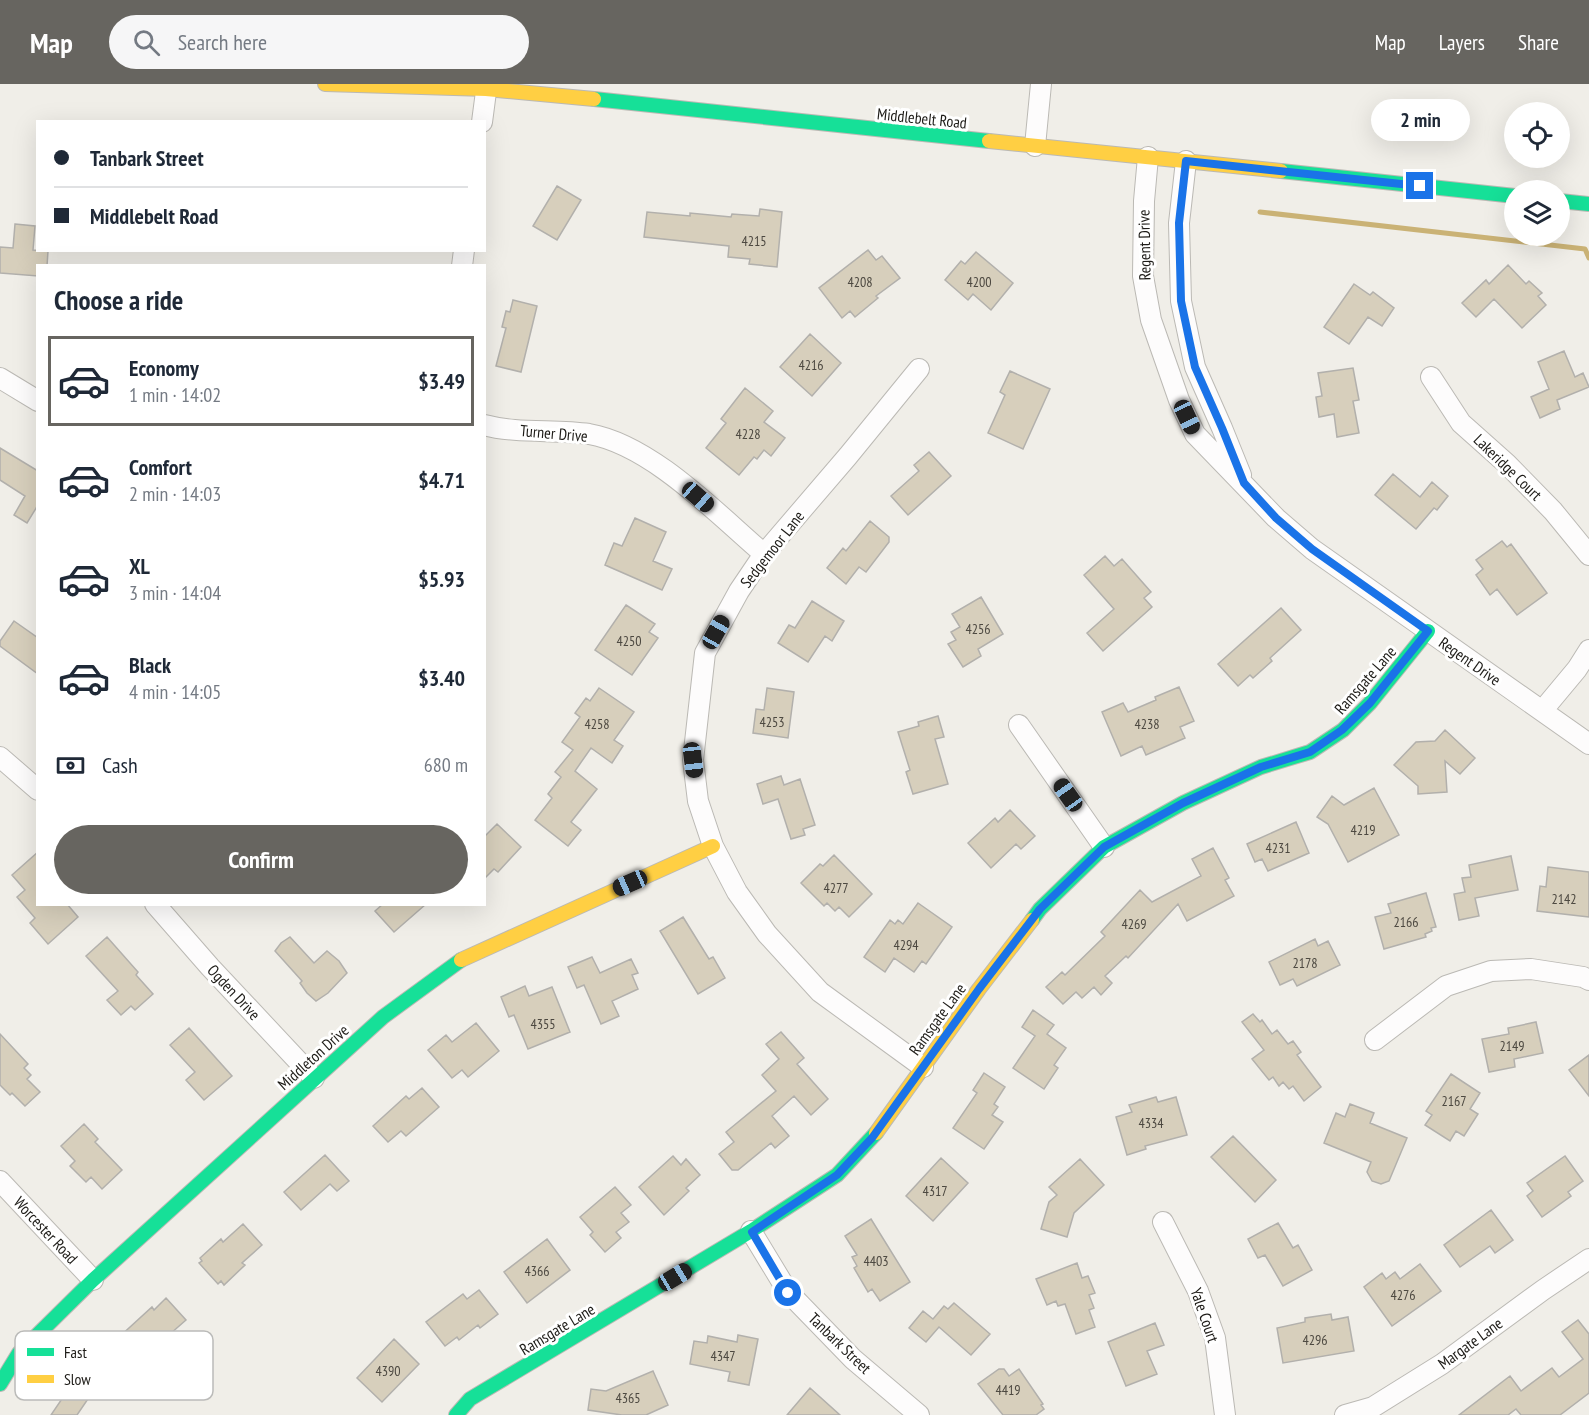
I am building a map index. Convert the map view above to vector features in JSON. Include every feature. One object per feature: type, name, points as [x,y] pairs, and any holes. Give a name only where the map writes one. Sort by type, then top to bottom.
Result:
[{"type":"street","name":"Middlebelt Road","points":[[325,84],[486,87],[1504,195]]},
{"type":"street","points":[[1035,146],[1041,84]]},
{"type":"street","points":[[482,120],[486,87]]},
{"type":"street","name":"Regent Drive","points":[[1148,157],[1144,201],[1143,276],[1151,320],[1179,400],[1195,434],[1276,518],[1312,549],[1589,744]]},
{"type":"street","name":"Regent Drive","points":[[1186,161],[1179,223],[1181,301],[1195,367],[1244,483]]},
{"type":"street","points":[[1570,202],[1589,204]]},
{"type":"street","name":"Sedgemoor Lane","points":[[919,369],[849,456],[764,554],[739,591],[705,653],[693,760],[698,801],[713,846],[737,892],[767,934],[820,992],[923,1067]]},
{"type":"street","name":"Lakeridge Court","points":[[1431,377],[1461,423],[1515,472],[1589,555]]},
{"type":"street","points":[[0,378],[36,400]]},
{"type":"street","name":"Turner Drive","points":[[486,425],[591,435],[630,448],[665,469],[764,554]]},
{"type":"street","name":"Ramsgate Lane","points":[[456,1415],[470,1399],[752,1232],[837,1175],[872,1138],[1040,909],[1104,847],[1183,803],[1261,767],[1310,752],[1342,730],[1370,703],[1428,631]]},
{"type":"street","points":[[1542,711],[1577,669],[1589,650]]},
{"type":"street","points":[[1019,725],[1104,847]]},
{"type":"street","points":[[0,757],[36,788]]},
{"type":"street","name":"Middleton Drive","points":[[41,1331],[93,1280],[382,1017],[457,962],[713,846]]},
{"type":"street","name":"Ogden Drive","points":[[157,906],[210,967],[314,1078]]},
{"type":"street","points":[[1375,1040],[1446,986],[1491,970],[1532,969],[1583,977],[1589,980]]},
{"type":"street","name":"Worcester Road","points":[[0,1181],[93,1280]]},
{"type":"street","name":"Yale Court","points":[[1163,1222],[1198,1291],[1215,1338],[1225,1415]]},
{"type":"street","name":"Tanbark Street","points":[[752,1232],[788,1293],[853,1359],[919,1415]]},
{"type":"street","name":"Margate Lane","points":[[1345,1415],[1373,1407],[1442,1364],[1589,1259]]},
{"type":"street","name":"Middleton Drive","points":[[0,1384],[15,1360]]},
{"type":"building","points":[[557,186],[581,200],[557,240],[533,226]]},
{"type":"building","points":[[760,209],[782,212],[777,267],[749,264],[750,259],[728,257],[729,246],[644,237],[647,212],[731,217],[732,214],[759,216]]},
{"type":"building","points":[[15,224],[35,226],[33,250],[48,252],[47,264],[36,264],[36,276],[0,273],[0,247],[13,248]]},
{"type":"building","points":[[868,250],[876,260],[882,256],[900,278],[876,296],[878,298],[855,317],[850,311],[842,318],[819,288]]},
{"type":"building","points":[[976,252],[1013,283],[991,310],[973,294],[968,300],[945,280],[961,261],[965,264]]},
{"type":"building","points":[[1508,265],[1526,284],[1529,281],[1542,293],[1538,296],[1546,305],[1522,328],[1494,299],[1476,317],[1462,303],[1486,280],[1489,284]]},
{"type":"building","points":[[1354,284],[1370,295],[1373,292],[1394,308],[1382,326],[1368,317],[1349,344],[1324,327]]},
{"type":"building","points":[[513,300],[537,306],[521,372],[496,366],[506,328],[502,327],[506,311],[510,312]]},
{"type":"building","points":[[810,334],[841,363],[812,396],[780,367]]},
{"type":"building","points":[[1564,351],[1575,377],[1583,373],[1589,387],[1557,400],[1560,409],[1540,418],[1531,397],[1549,389],[1538,362]]},
{"type":"building","points":[[1353,368],[1359,400],[1353,401],[1359,433],[1337,437],[1334,414],[1319,417],[1316,397],[1322,396],[1318,373]]},
{"type":"building","points":[[1010,371],[1050,389],[1023,449],[988,433],[1005,395],[1000,392]]},
{"type":"building","points":[[745,388],[773,411],[764,422],[785,438],[771,456],[764,450],[757,459],[754,457],[739,475],[706,448],[726,423],[721,419]]},
{"type":"building","points":[[0,448],[36,470],[36,508],[27,523],[14,515],[25,496],[0,480]]},
{"type":"building","points":[[929,452],[951,476],[908,515],[891,496],[919,471],[914,465]]},
{"type":"building","points":[[1393,474],[1420,497],[1432,482],[1448,496],[1437,510],[1434,508],[1416,529],[1375,495]]},
{"type":"building","points":[[635,518],[666,532],[653,561],[672,569],[662,590],[605,565],[614,543],[622,546]]},
{"type":"building","points":[[870,521],[889,537],[889,542],[866,572],[859,567],[846,584],[827,568],[843,548],[846,551]]},
{"type":"building","points":[[1502,541],[1507,547],[1511,544],[1547,593],[1517,615],[1497,589],[1490,595],[1476,575],[1483,569],[1476,560]]},
{"type":"building","points":[[1105,556],[1114,566],[1122,559],[1151,592],[1144,598],[1152,607],[1103,651],[1087,633],[1114,609],[1084,575]]},
{"type":"building","points":[[981,597],[1003,634],[978,649],[981,656],[963,667],[948,644],[956,640],[951,632],[960,627],[952,614]]},
{"type":"building","points":[[812,601],[844,621],[832,641],[825,636],[808,662],[778,643],[789,625],[795,628]]},
{"type":"building","points":[[626,605],[655,624],[649,632],[658,638],[632,675],[595,650]]},
{"type":"building","points":[[1281,608],[1301,630],[1270,658],[1272,661],[1253,678],[1250,675],[1238,686],[1218,664]]},
{"type":"building","points":[[14,621],[36,637],[36,673],[0,646],[0,641]]},
{"type":"building","points":[[1179,687],[1194,721],[1180,727],[1185,738],[1146,755],[1142,746],[1121,756],[1102,712],[1123,703],[1128,712]]},
{"type":"building","points":[[599,688],[634,712],[614,740],[623,746],[612,763],[591,748],[575,771],[597,789],[571,822],[581,830],[568,846],[535,820],[552,798],[548,794],[561,777],[555,772],[573,750],[562,742],[580,717],[575,713],[586,698],[590,701]]},
{"type":"building","points":[[767,688],[794,692],[788,738],[753,733],[756,709],[764,710]]},
{"type":"building","points":[[938,716],[944,737],[935,739],[948,784],[913,794],[906,772],[910,770],[898,732],[919,726],[918,722]]},
{"type":"building","points":[[1445,730],[1475,758],[1460,774],[1445,761],[1447,792],[1418,794],[1418,786],[1394,765],[1416,742],[1435,741]]},
{"type":"building","points":[[781,776],[784,785],[800,779],[815,825],[803,829],[805,835],[791,839],[778,799],[763,804],[757,784]]},
{"type":"building","points":[[1374,788],[1399,835],[1348,862],[1328,824],[1317,817],[1332,796],[1344,805]]},
{"type":"building","points":[[1010,810],[1035,836],[1021,849],[1016,844],[991,868],[968,843],[995,818],[998,822]]},
{"type":"building","points":[[1296,822],[1309,853],[1268,871],[1262,859],[1255,862],[1247,844]]},
{"type":"building","points":[[497,824],[521,847],[498,872],[494,869],[486,877],[486,835]]},
{"type":"building","points":[[1213,848],[1229,878],[1225,880],[1234,896],[1187,921],[1178,904],[1128,958],[1126,956],[1105,976],[1112,983],[1101,995],[1094,987],[1082,998],[1076,992],[1063,1004],[1046,987],[1062,972],[1065,975],[1105,936],[1101,932],[1140,890],[1152,902],[1201,876],[1192,859]]},
{"type":"building","points":[[36,854],[36,906],[69,906],[78,917],[48,944],[30,923],[35,918],[17,897],[25,890],[12,875]]},
{"type":"building","points":[[834,855],[872,894],[849,917],[839,907],[835,911],[827,903],[824,906],[801,883],[820,864],[823,866]]},
{"type":"building","points":[[1511,856],[1518,890],[1475,898],[1479,916],[1459,920],[1454,894],[1465,892],[1462,878],[1471,877],[1469,865]]},
{"type":"building","points":[[1548,867],[1589,872],[1589,917],[1537,911],[1540,886],[1546,887]]},
{"type":"building","points":[[1426,893],[1436,927],[1431,928],[1432,931],[1425,934],[1426,937],[1384,949],[1375,917],[1391,913],[1388,904]]},
{"type":"building","points":[[918,903],[952,927],[926,964],[922,961],[914,972],[894,958],[885,972],[864,957],[890,920],[895,924],[898,920],[903,924]]},
{"type":"building","points":[[381,906],[424,906],[394,932],[375,911]]},
{"type":"building","points":[[683,917],[709,959],[713,957],[725,978],[698,994],[660,931]]},
{"type":"building","points":[[107,937],[138,972],[136,975],[153,994],[135,1010],[131,1006],[121,1015],[107,1000],[118,991],[86,956]]},
{"type":"building","points":[[290,937],[314,963],[327,951],[339,961],[347,973],[328,993],[316,1001],[307,993],[300,983],[302,981],[275,951]]},
{"type":"building","points":[[1315,939],[1318,946],[1328,941],[1340,965],[1297,986],[1293,979],[1280,985],[1269,962]]},
{"type":"building","points":[[592,957],[600,973],[631,959],[638,973],[632,975],[638,989],[612,1001],[619,1016],[601,1024],[584,985],[577,988],[568,967]]},
{"type":"building","points":[[525,986],[529,996],[552,987],[570,1032],[528,1049],[514,1015],[509,1017],[501,997]]},
{"type":"building","points":[[1033,1010],[1054,1025],[1047,1034],[1066,1048],[1054,1065],[1058,1068],[1044,1089],[1013,1068],[1035,1036],[1022,1027]]},
{"type":"building","points":[[1253,1014],[1260,1022],[1262,1020],[1272,1034],[1277,1030],[1288,1044],[1293,1041],[1301,1052],[1297,1055],[1321,1087],[1304,1101],[1293,1086],[1289,1089],[1283,1082],[1279,1086],[1273,1077],[1269,1080],[1252,1059],[1264,1050],[1242,1022]]},
{"type":"building","points":[[1536,1022],[1543,1053],[1514,1059],[1515,1067],[1489,1072],[1482,1039],[1509,1034],[1508,1028]]},
{"type":"building","points":[[476,1023],[499,1051],[468,1077],[462,1070],[452,1078],[428,1050],[446,1035],[452,1042]]},
{"type":"building","points":[[189,1028],[232,1076],[204,1100],[186,1080],[195,1072],[170,1045]]},
{"type":"building","points":[[781,1032],[804,1058],[797,1064],[828,1099],[811,1115],[794,1096],[772,1116],[789,1136],[775,1148],[771,1143],[738,1170],[732,1170],[719,1154],[734,1142],[726,1132],[776,1091],[762,1075],[779,1059],[766,1044]]},
{"type":"building","points":[[0,1034],[28,1064],[24,1068],[31,1075],[27,1079],[40,1092],[25,1106],[0,1085]]},
{"type":"building","points":[[1589,1055],[1589,1096],[1569,1070]]},
{"type":"building","points":[[984,1073],[1005,1087],[994,1104],[998,1107],[992,1115],[1003,1122],[984,1149],[953,1128],[977,1093],[973,1090]]},
{"type":"building","points":[[1451,1074],[1480,1093],[1470,1109],[1478,1114],[1464,1136],[1456,1131],[1450,1141],[1425,1125],[1432,1115],[1426,1111]]},
{"type":"building","points":[[422,1088],[439,1107],[406,1136],[401,1131],[388,1142],[373,1126],[406,1096],[409,1099]]},
{"type":"building","points":[[1156,1097],[1158,1102],[1176,1097],[1187,1135],[1145,1146],[1146,1149],[1127,1155],[1116,1117],[1132,1112],[1129,1105]]},
{"type":"building","points":[[1350,1104],[1374,1113],[1370,1123],[1407,1138],[1389,1181],[1381,1184],[1372,1181],[1367,1172],[1371,1162],[1324,1143],[1336,1113],[1345,1117]]},
{"type":"building","points":[[84,1124],[98,1139],[95,1142],[122,1170],[102,1189],[91,1177],[86,1182],[70,1166],[75,1161],[61,1146]]},
{"type":"building","points":[[1233,1136],[1276,1180],[1255,1202],[1211,1157]]},
{"type":"building","points":[[325,1155],[349,1181],[337,1191],[330,1184],[301,1210],[284,1192]]},
{"type":"building","points":[[673,1156],[681,1165],[686,1159],[700,1175],[686,1188],[689,1191],[664,1215],[639,1187]]},
{"type":"building","points":[[1565,1156],[1583,1181],[1568,1192],[1571,1196],[1542,1217],[1527,1196],[1533,1191],[1527,1183]]},
{"type":"building","points":[[941,1158],[968,1183],[933,1221],[906,1196]]},
{"type":"building","points":[[1080,1159],[1104,1185],[1074,1213],[1067,1237],[1041,1229],[1049,1202],[1057,1195],[1049,1187]]},
{"type":"building","points":[[615,1187],[631,1205],[621,1213],[629,1222],[616,1232],[621,1238],[605,1252],[590,1235],[593,1232],[580,1217]]},
{"type":"building","points":[[1491,1210],[1513,1240],[1495,1253],[1490,1246],[1460,1267],[1444,1245]]},
{"type":"building","points":[[871,1219],[910,1282],[880,1301],[872,1289],[868,1292],[854,1268],[857,1266],[852,1257],[857,1255],[845,1236]]},
{"type":"building","points":[[1278,1223],[1293,1248],[1298,1245],[1312,1270],[1283,1286],[1265,1255],[1258,1258],[1248,1239]]},
{"type":"building","points":[[243,1224],[262,1245],[242,1263],[245,1265],[224,1285],[221,1281],[218,1284],[199,1263],[202,1261],[200,1258],[221,1239],[223,1242]]},
{"type":"building","points":[[547,1239],[570,1270],[527,1303],[504,1272]]},
{"type":"building","points":[[1077,1263],[1082,1278],[1088,1276],[1095,1293],[1089,1295],[1094,1308],[1089,1310],[1095,1327],[1076,1334],[1065,1304],[1058,1306],[1056,1301],[1047,1305],[1036,1279]]},
{"type":"building","points":[[1420,1264],[1441,1291],[1392,1326],[1364,1287],[1382,1273],[1386,1279],[1395,1272],[1400,1279]]},
{"type":"building","points":[[479,1290],[498,1314],[480,1328],[478,1325],[459,1340],[457,1337],[445,1346],[426,1322],[463,1294],[467,1299]]},
{"type":"building","points":[[166,1298],[186,1320],[173,1331],[126,1331],[152,1307],[154,1310]]},
{"type":"building","points":[[954,1303],[990,1334],[971,1355],[939,1327],[926,1342],[909,1328],[923,1311],[933,1319],[944,1306],[948,1309]]},
{"type":"building","points":[[1331,1314],[1332,1320],[1348,1317],[1354,1351],[1283,1363],[1277,1328],[1305,1322],[1305,1318]]},
{"type":"building","points":[[1578,1320],[1589,1334],[1589,1393],[1560,1415],[1521,1415],[1516,1409],[1508,1415],[1459,1415],[1510,1376],[1521,1391],[1552,1368],[1559,1377],[1583,1359],[1562,1332]]},
{"type":"building","points":[[1155,1323],[1164,1345],[1147,1351],[1157,1374],[1126,1386],[1108,1342]]},
{"type":"building","points":[[738,1335],[758,1339],[749,1385],[728,1381],[730,1372],[690,1364],[694,1341],[707,1343],[708,1336],[737,1342]]},
{"type":"building","points":[[394,1339],[419,1364],[382,1402],[357,1378]]},
{"type":"building","points":[[999,1369],[1004,1369],[1009,1376],[1019,1369],[1043,1404],[1041,1405],[1044,1409],[1036,1415],[1003,1415],[978,1384]]},
{"type":"building","points":[[653,1371],[668,1405],[646,1415],[622,1415],[588,1410],[591,1389],[606,1391]]},
{"type":"building","points":[[810,1388],[840,1415],[787,1415]]},
{"type":"building","points":[[61,1400],[87,1400],[77,1415],[51,1415]]},
{"type":"waterway","points":[[1260,212],[1585,249],[1589,258]]},
{"type":"traffic: fast","points":[[594,99],[989,141]]},
{"type":"traffic: fast","points":[[1281,171],[1504,195]]},
{"type":"traffic: fast","points":[[1570,202],[1589,204]]},
{"type":"traffic: fast","points":[[1032,920],[1040,909],[1104,847],[1183,803],[1261,767],[1310,752],[1343,730],[1370,703],[1428,631]]},
{"type":"traffic: fast","points":[[41,1331],[93,1280],[383,1017],[461,960]]},
{"type":"traffic: fast","points":[[456,1415],[470,1399],[751,1231],[837,1175],[876,1133]]},
{"type":"traffic: fast","points":[[0,1384],[15,1360]]},
{"type":"traffic: slow","points":[[325,84],[486,89],[594,99]]},
{"type":"traffic: slow","points":[[989,141],[1281,171]]},
{"type":"traffic: slow","points":[[461,960],[713,846]]},
{"type":"traffic: slow","points":[[876,1133],[979,989],[1032,920]]},
{"type":"route","points":[[788,1293],[752,1232],[837,1175],[872,1138],[979,989],[1040,909],[1104,847],[1183,803],[1261,767],[1310,752],[1342,730],[1370,703],[1428,631],[1312,549],[1276,518],[1244,483],[1195,367],[1181,301],[1179,223],[1186,161],[1420,186]]}]
